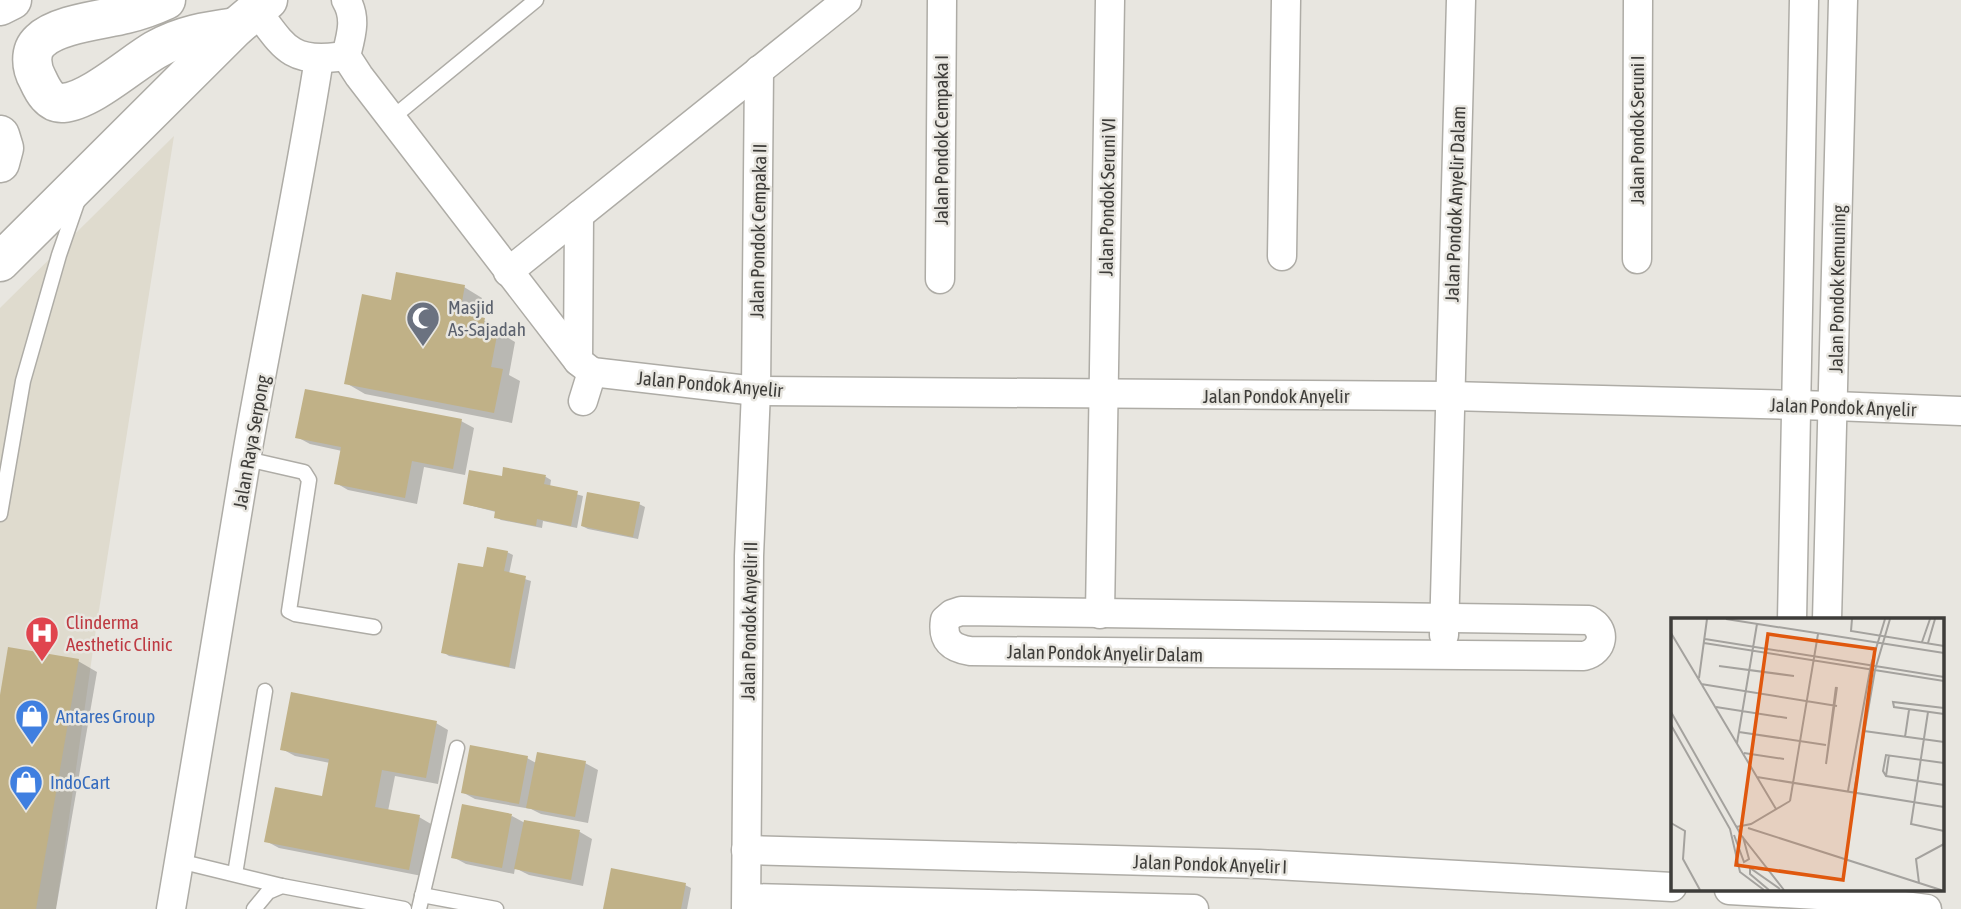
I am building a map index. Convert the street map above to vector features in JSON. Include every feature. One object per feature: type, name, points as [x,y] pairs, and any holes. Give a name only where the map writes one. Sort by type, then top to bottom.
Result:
[{"type":"main road","points":[[0,6],[12,0]]},
{"type":"main road","points":[[166,0],[130,13],[62,29],[38,43],[33,53],[32,65],[49,99],[61,104],[73,101],[89,94],[154,51],[178,39],[254,12]]},
{"type":"main road","points":[[0,262],[254,12]]},
{"type":"main road","points":[[0,135],[4,148],[0,163]]},
{"type":"street","name":"Jalan Raya Serpong","points":[[171,909],[247,459],[301,174],[352,10],[346,0]]},
{"type":"street","points":[[508,272],[847,0]]},
{"type":"street","name":"Jalan Pondok Cempaka I","points":[[940,279],[942,0]]},
{"type":"street","name":"Jalan Pondok Seruni VI","points":[[1105,395],[1110,0]]},
{"type":"street","points":[[1282,256],[1286,0]]},
{"type":"street","name":"Jalan Pondok Anyelir Dalam","points":[[1444,655],[1461,0]]},
{"type":"street","name":"Jalan Pondok Seruni I","points":[[1637,260],[1638,0]]},
{"type":"street","name":"Jalan Pondok Kemuning","points":[[1792,618],[1804,0]]},
{"type":"street","name":"Jalan Pondok Kemuning","points":[[1827,618],[1843,0]]},
{"type":"street","points":[[254,12],[296,55],[339,48],[508,272],[585,366]]},
{"type":"street","name":"Jalan Pondok Cempaka II","points":[[756,391],[759,70]]},
{"type":"street","points":[[579,215],[585,366],[583,401]]},
{"type":"street","name":"Jalan Pondok Anyelir","points":[[585,366],[756,391],[1450,397],[1961,411]]},
{"type":"street","name":"Jalan Pondok Anyelir II","points":[[746,904],[749,556],[756,391]]},
{"type":"street","name":"Jalan Pondok Anyelir Dalam","points":[[1100,614],[1105,395]]},
{"type":"street","name":"Jalan Pondok Anyelir Dalam","points":[[961,611],[1100,614],[1589,620],[1600,629],[1601,638],[1600,647],[1594,653],[1584,656],[1265,655],[970,651],[957,649],[947,642],[943,631],[945,620],[961,611]]},
{"type":"street","points":[[1265,617],[1265,655]]},
{"type":"street","name":"Jalan Pondok Anyelir I","points":[[747,850],[1259,864],[1671,887]]},
{"type":"street","points":[[1745,892],[1927,909]]},
{"type":"street","points":[[746,904],[1194,909]]},
{"type":"lane","points":[[392,118],[536,0]]},
{"type":"lane","points":[[0,514],[23,381],[59,255],[87,176]]},
{"type":"lane","points":[[247,459],[304,472],[309,480],[289,611],[374,627]]},
{"type":"lane","points":[[235,874],[265,691]]},
{"type":"lane","points":[[457,748],[420,902],[496,909]]},
{"type":"lane","points":[[179,861],[282,886],[404,909]]},
{"type":"lane","points":[[254,909],[268,892],[282,886]]},
{"type":"shaded area","points":[[174,136],[96,629],[56,909],[0,909],[0,308]]},
{"type":"building","name":"Masjid As-Sajadah","points":[[396,272],[465,285],[460,313],[485,318],[483,327],[498,330],[491,367],[503,369],[494,413],[344,384],[362,294],[391,300]]},
{"type":"building","points":[[305,389],[462,419],[453,469],[412,461],[405,498],[334,484],[341,447],[295,438]]},
{"type":"building","points":[[503,467],[546,475],[544,484],[578,491],[571,526],[537,519],[536,526],[494,518],[495,511],[463,504],[469,470],[502,476]]},
{"type":"building","points":[[587,492],[640,502],[633,537],[581,526]]},
{"type":"building","points":[[487,547],[508,551],[504,571],[526,576],[509,667],[441,653],[458,563],[483,567]]},
{"type":"building","points":[[8,647],[79,659],[36,909],[0,909],[0,695]]},
{"type":"building","points":[[291,692],[437,721],[426,778],[382,770],[375,807],[420,815],[409,870],[264,842],[275,787],[322,796],[329,759],[280,750]]},
{"type":"building","points":[[470,745],[528,756],[519,804],[461,793]]},
{"type":"building","points":[[537,752],[586,761],[575,817],[526,808]]},
{"type":"building","points":[[462,804],[512,814],[502,868],[451,858]]},
{"type":"building","points":[[524,820],[580,830],[571,880],[514,869]]},
{"type":"building","points":[[611,868],[686,883],[681,909],[603,909]]},
{"type":"place","name":"Masjid As-Sajadah","points":[[423,348]]},
{"type":"place","name":"Clinderma Aesthetic Clinic","points":[[42,663]]},
{"type":"place","name":"Antares Group","points":[[32,746]]},
{"type":"place","name":"IndoCart","points":[[26,812]]}]
